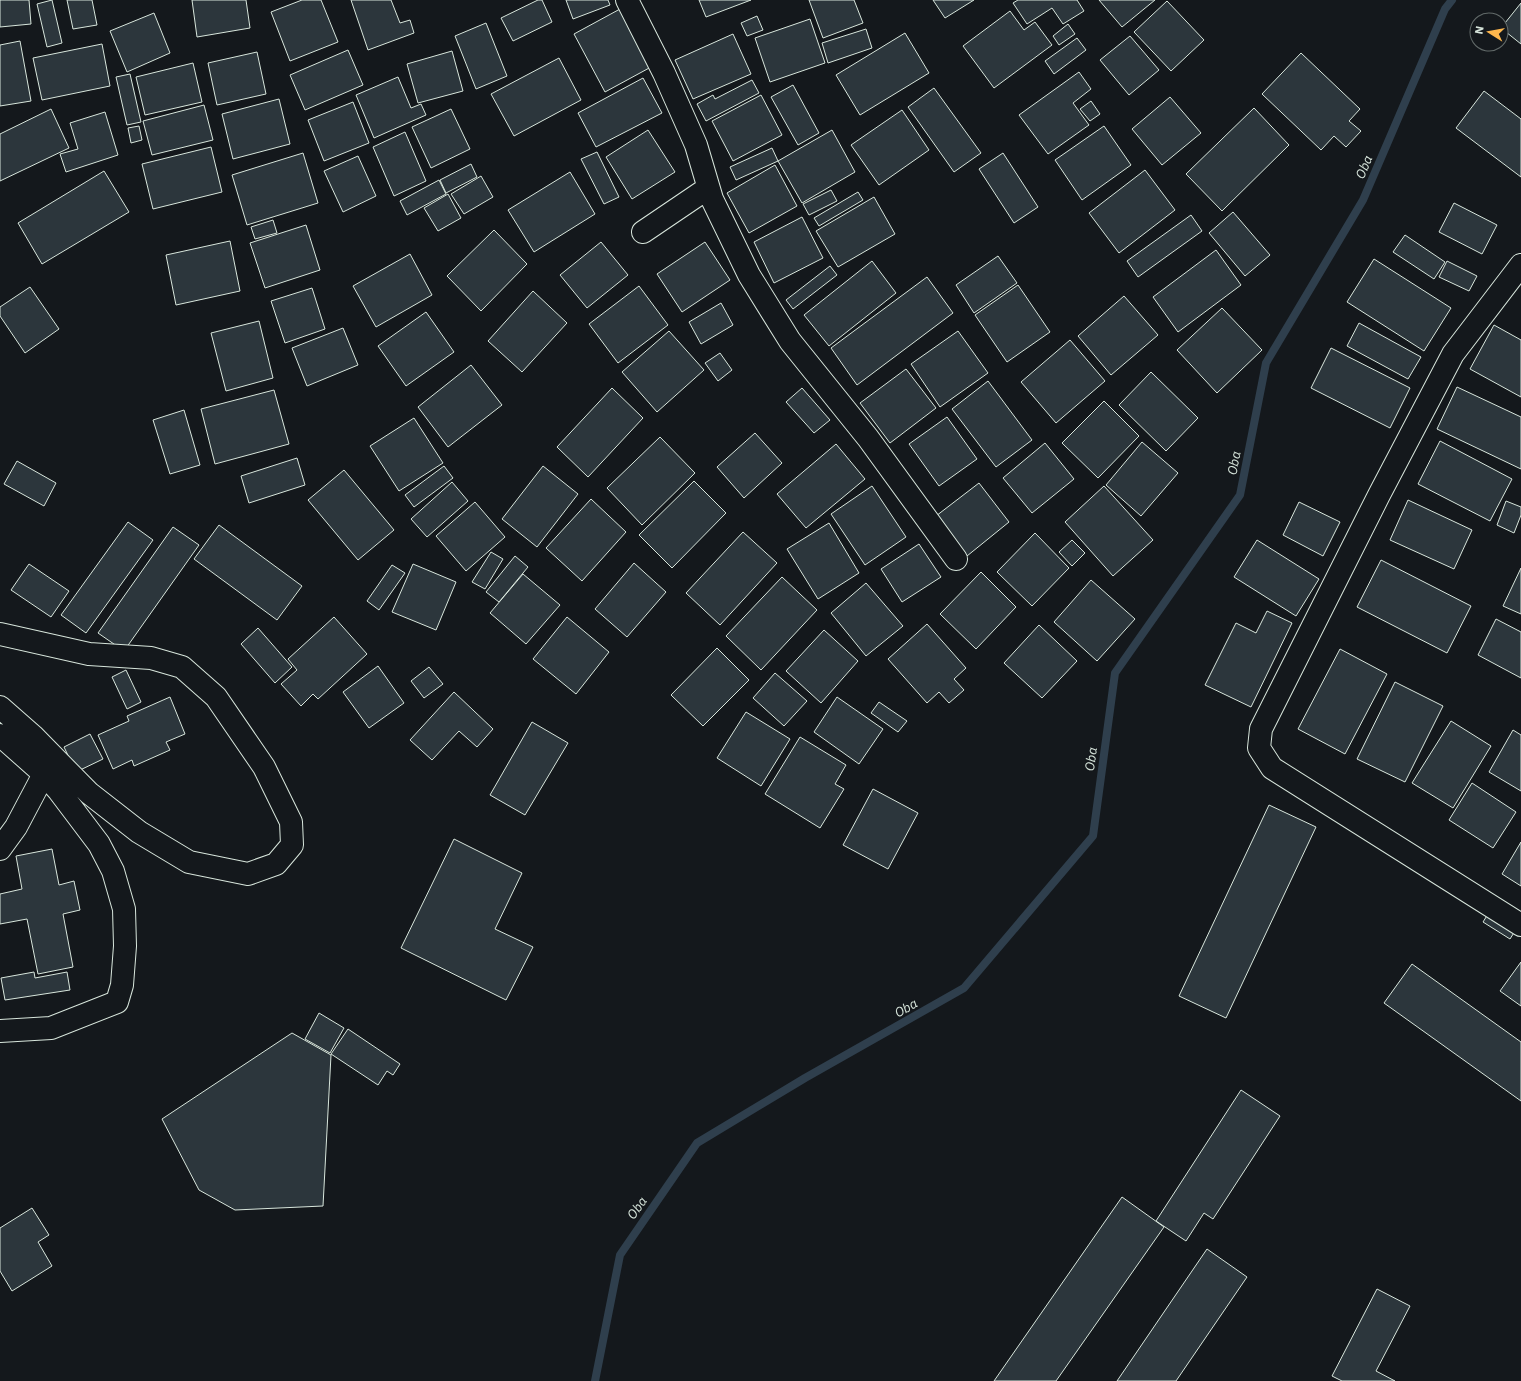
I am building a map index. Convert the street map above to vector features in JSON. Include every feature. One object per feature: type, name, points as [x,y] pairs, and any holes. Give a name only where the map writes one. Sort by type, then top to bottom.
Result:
[{"type":"street","points":[[627,0],[664,73],[696,145],[712,199],[749,274],[790,341],[868,438],[956,560]]},
{"type":"street","points":[[643,232],[708,188]]},
{"type":"street","points":[[1521,265],[1453,354],[1379,495],[1260,729],[1259,748],[1272,768],[1521,925]]},
{"type":"street","points":[[0,634],[89,654],[151,658],[182,666],[216,697],[264,767],[292,822],[292,845],[276,864],[248,874],[189,862],[139,832],[89,793],[33,736],[0,707]]},
{"type":"street","points":[[0,735],[44,774],[59,791],[99,844],[113,870],[124,909],[125,946],[122,984],[117,1002],[51,1028],[0,1031]]},
{"type":"street","points":[[0,849],[16,827],[44,774]]},
{"type":"building","points":[[0,0],[29,0],[31,24],[0,27]]},
{"type":"building","points":[[52,0],[62,43],[47,47],[37,4]]},
{"type":"building","points":[[67,0],[92,0],[97,25],[73,29]]},
{"type":"building","points":[[192,0],[246,0],[250,28],[197,37]]},
{"type":"building","points":[[302,0],[321,0],[338,42],[290,61],[271,12]]},
{"type":"building","points":[[351,0],[391,0],[400,23],[410,20],[414,33],[368,50]]},
{"type":"building","points":[[538,0],[542,0],[552,22],[513,41],[501,18]]},
{"type":"building","points":[[566,0],[608,0],[610,5],[573,19]]},
{"type":"building","points":[[699,0],[751,0],[706,17]]},
{"type":"building","points":[[809,0],[854,0],[863,23],[823,38]]},
{"type":"building","points":[[933,0],[974,0],[945,18]]},
{"type":"building","points":[[1018,0],[1077,0],[1084,11],[1063,24],[1052,8],[1027,24],[1013,3]]},
{"type":"building","points":[[1099,0],[1155,0],[1122,27]]},
{"type":"building","points":[[1167,1],[1204,40],[1171,71],[1134,32]]},
{"type":"building","points":[[1521,3],[1521,44],[1509,34],[1509,18]]},
{"type":"building","points":[[620,9],[651,67],[605,92],[574,34]]},
{"type":"building","points":[[1010,11],[1024,30],[1035,22],[1052,45],[994,88],[963,46]]},
{"type":"building","points":[[154,13],[170,53],[127,72],[110,31]]},
{"type":"building","points":[[757,16],[763,30],[747,36],[741,23]]},
{"type":"building","points":[[810,19],[825,63],[770,82],[755,38]]},
{"type":"building","points":[[486,23],[507,76],[476,89],[455,36]]},
{"type":"building","points":[[1068,24],[1075,34],[1059,45],[1053,36]]},
{"type":"building","points":[[866,29],[872,48],[828,63],[822,43]]},
{"type":"building","points":[[905,33],[929,73],[860,115],[836,75]]},
{"type":"building","points":[[733,34],[751,74],[693,99],[675,60]]},
{"type":"building","points":[[1130,36],[1159,70],[1129,95],[1100,60]]},
{"type":"building","points":[[1077,38],[1086,50],[1054,74],[1045,61]]},
{"type":"building","points":[[20,41],[31,101],[0,106],[0,45]]},
{"type":"building","points":[[102,44],[110,86],[42,100],[33,58]]},
{"type":"building","points":[[348,50],[363,85],[305,110],[290,75]]},
{"type":"building","points":[[452,51],[463,91],[418,103],[407,64]]},
{"type":"building","points":[[257,52],[266,94],[217,105],[208,63]]},
{"type":"building","points":[[1301,53],[1360,109],[1349,121],[1361,131],[1346,147],[1334,136],[1321,150],[1262,94]]},
{"type":"building","points":[[559,58],[581,100],[514,136],[491,94]]},
{"type":"building","points":[[193,63],[202,102],[145,115],[136,77]]},
{"type":"building","points":[[1079,72],[1091,89],[1073,103],[1089,125],[1048,154],[1019,115]]},
{"type":"building","points":[[130,74],[141,122],[127,125],[116,77]]},
{"type":"building","points":[[398,77],[411,108],[421,104],[426,115],[374,138],[356,95]]},
{"type":"building","points":[[643,78],[662,113],[596,147],[578,113]]},
{"type":"building","points":[[752,80],[759,93],[706,121],[697,104],[713,95],[715,99]]},
{"type":"building","points":[[793,85],[819,133],[798,145],[771,97]]},
{"type":"building","points":[[934,88],[981,153],[954,172],[908,107]]},
{"type":"building","points":[[1484,91],[1521,119],[1521,177],[1456,128]]},
{"type":"building","points":[[761,95],[782,135],[733,161],[712,121]]},
{"type":"building","points":[[1170,97],[1201,133],[1162,165],[1132,129]]},
{"type":"building","points":[[279,99],[290,144],[233,159],[222,114]]},
{"type":"building","points":[[1091,101],[1100,114],[1090,121],[1080,109]]},
{"type":"building","points":[[353,102],[369,143],[324,161],[308,120]]},
{"type":"building","points":[[204,105],[213,140],[152,155],[143,121]]},
{"type":"building","points":[[1254,108],[1289,145],[1222,211],[1186,174]]},
{"type":"building","points":[[51,109],[69,148],[0,181],[0,134]]},
{"type":"building","points":[[451,109],[470,149],[431,168],[412,127]]},
{"type":"building","points":[[902,110],[929,150],[879,185],[851,145]]},
{"type":"building","points":[[105,112],[118,155],[66,172],[60,154],[78,149],[70,123]]},
{"type":"building","points":[[139,126],[142,140],[131,143],[128,128]]},
{"type":"building","points":[[1104,126],[1131,165],[1082,200],[1055,160]]},
{"type":"building","points":[[648,130],[675,172],[632,199],[606,157]]},
{"type":"building","points":[[832,130],[855,172],[802,203],[778,161]]},
{"type":"building","points":[[405,132],[426,181],[394,196],[373,147]]},
{"type":"building","points":[[211,147],[222,192],[153,209],[142,164]]},
{"type":"building","points":[[772,148],[778,161],[736,180],[730,167]]},
{"type":"building","points":[[597,152],[619,197],[604,204],[581,159]]},
{"type":"building","points":[[303,153],[318,203],[247,225],[232,175]]},
{"type":"building","points":[[1003,153],[1038,207],[1014,223],[979,169]]},
{"type":"building","points":[[358,156],[376,196],[343,212],[324,171]]},
{"type":"building","points":[[471,164],[477,177],[446,193],[440,180]]},
{"type":"building","points":[[775,165],[797,206],[749,233],[727,193]]},
{"type":"building","points":[[1145,170],[1175,210],[1119,253],[1089,213]]},
{"type":"building","points":[[104,171],[129,212],[42,264],[18,223]]},
{"type":"building","points":[[570,172],[595,214],[534,252],[508,210]]},
{"type":"building","points":[[481,176],[493,197],[464,214],[451,194]]},
{"type":"building","points":[[439,180],[446,194],[407,215],[400,201]]},
{"type":"building","points":[[831,190],[837,201],[809,215],[803,204]]},
{"type":"building","points":[[858,192],[863,200],[819,226],[814,218]]},
{"type":"building","points":[[448,194],[461,218],[438,231],[424,208]]},
{"type":"building","points":[[874,197],[895,234],[838,267],[816,231]]},
{"type":"building","points":[[1454,203],[1497,225],[1482,254],[1439,232]]},
{"type":"building","points":[[1233,212],[1270,255],[1245,276],[1209,233]]},
{"type":"building","points":[[1191,215],[1202,231],[1138,277],[1127,261]]},
{"type":"building","points":[[802,217],[823,258],[774,283],[754,242]]},
{"type":"building","points":[[273,220],[277,233],[255,239],[251,227]]},
{"type":"building","points":[[306,225],[320,270],[265,288],[250,243]]},
{"type":"building","points":[[494,230],[527,264],[481,311],[447,276]]},
{"type":"building","points":[[1405,235],[1445,262],[1434,279],[1393,252]]},
{"type":"building","points":[[230,241],[240,291],[176,305],[166,255]]},
{"type":"building","points":[[601,242],[628,275],[587,308],[560,275]]},
{"type":"building","points":[[705,242],[730,280],[682,312],[657,274]]},
{"type":"building","points":[[1216,250],[1241,285],[1178,332],[1153,297]]},
{"type":"building","points":[[410,254],[432,295],[376,327],[353,286]]},
{"type":"building","points":[[998,256],[1017,283],[974,313],[956,285]]},
{"type":"building","points":[[1374,259],[1451,308],[1424,351],[1347,302]]},
{"type":"building","points":[[872,261],[896,293],[829,346],[804,315]]},
{"type":"building","points":[[1447,261],[1477,276],[1469,291],[1439,277]]},
{"type":"building","points":[[830,266],[837,275],[793,309],[786,300]]},
{"type":"building","points":[[927,277],[953,313],[857,385],[831,348]]},
{"type":"building","points":[[1018,285],[1050,332],[1007,362],[975,315]]},
{"type":"building","points":[[639,286],[668,325],[618,363],[589,324]]},
{"type":"building","points":[[30,287],[59,329],[25,353],[0,316],[0,307]]},
{"type":"building","points":[[312,288],[325,329],[285,343],[271,301]]},
{"type":"building","points":[[533,291],[567,323],[522,372],[488,341]]},
{"type":"building","points":[[1124,296],[1158,335],[1111,375],[1078,336]]},
{"type":"building","points":[[721,303],[733,325],[701,344],[689,322]]},
{"type":"building","points":[[1222,308],[1262,350],[1217,393],[1177,350]]},
{"type":"building","points":[[426,312],[454,352],[406,386],[378,346]]},
{"type":"building","points":[[259,321],[273,378],[226,391],[211,333]]},
{"type":"building","points":[[1359,323],[1421,357],[1408,379],[1347,346]]},
{"type":"building","points":[[1494,325],[1521,340],[1521,397],[1470,369]]},
{"type":"building","points":[[343,328],[358,365],[307,386],[292,348]]},
{"type":"building","points":[[669,331],[704,370],[657,412],[622,372]]},
{"type":"building","points":[[958,331],[988,373],[940,407],[911,364]]},
{"type":"building","points":[[1070,340],[1105,381],[1056,423],[1021,382]]},
{"type":"building","points":[[1331,348],[1410,388],[1390,428],[1311,388]]},
{"type":"building","points":[[720,353],[732,370],[718,381],[705,363]]},
{"type":"building","points":[[471,365],[502,405],[448,447],[418,407]]},
{"type":"building","points":[[906,369],[936,408],[890,443],[860,403]]},
{"type":"building","points":[[1151,372],[1198,418],[1166,451],[1119,405]]},
{"type":"building","points":[[988,381],[1032,440],[996,467],[952,409]]},
{"type":"building","points":[[1457,387],[1521,417],[1521,469],[1437,429]]},
{"type":"building","points":[[612,388],[643,418],[588,477],[557,447]]},
{"type":"building","points":[[802,388],[830,420],[814,433],[786,402]]},
{"type":"building","points":[[274,390],[289,444],[215,464],[201,409]]},
{"type":"building","points":[[1104,401],[1139,436],[1098,478],[1062,443]]},
{"type":"building","points":[[184,410],[200,465],[170,474],[153,420]]},
{"type":"building","points":[[947,417],[977,459],[939,486],[909,444]]},
{"type":"building","points":[[414,418],[443,463],[399,491],[370,446]]},
{"type":"building","points":[[755,433],[782,463],[744,498],[717,467]]},
{"type":"building","points":[[660,437],[695,473],[642,525],[607,488]]},
{"type":"building","points":[[1440,441],[1512,479],[1490,521],[1418,484]]},
{"type":"building","points":[[1142,442],[1178,473],[1141,516],[1106,485]]},
{"type":"building","points":[[1045,443],[1074,479],[1032,513],[1003,478]]},
{"type":"building","points":[[836,444],[865,479],[806,528],[777,494]]},
{"type":"building","points":[[297,458],[305,485],[249,503],[241,476]]},
{"type":"building","points":[[17,461],[56,483],[44,506],[4,484]]},
{"type":"building","points":[[444,466],[453,478],[414,507],[405,495]]},
{"type":"building","points":[[543,466],[578,494],[537,547],[502,519]]},
{"type":"building","points":[[344,470],[394,530],[358,560],[308,500]]},
{"type":"building","points":[[694,481],[726,513],[672,568],[639,535]]},
{"type":"building","points":[[452,482],[468,501],[427,537],[411,519]]},
{"type":"building","points":[[979,483],[1009,522],[967,556],[936,516]]},
{"type":"building","points":[[872,486],[906,537],[865,565],[831,514]]},
{"type":"building","points":[[1104,486],[1153,540],[1113,576],[1065,522]]},
{"type":"building","points":[[591,499],[626,532],[582,581],[546,548]]},
{"type":"building","points":[[1408,500],[1472,530],[1454,569],[1390,540]]},
{"type":"building","points":[[1506,501],[1521,507],[1521,515],[1514,533],[1497,525]]},
{"type":"building","points":[[475,502],[505,537],[466,571],[436,536]]},
{"type":"building","points":[[1299,502],[1340,522],[1323,556],[1283,535]]},
{"type":"building","points":[[128,522],[153,540],[86,633],[61,615]]},
{"type":"building","points":[[829,523],[859,573],[818,599],[787,549]]},
{"type":"building","points":[[219,525],[302,586],[277,620],[194,559]]},
{"type":"building","points":[[173,527],[199,545],[124,651],[98,633]]},
{"type":"building","points":[[743,532],[777,563],[720,625],[686,593]]},
{"type":"building","points":[[1035,533],[1069,568],[1032,606],[997,572]]},
{"type":"building","points":[[1072,540],[1085,553],[1072,566],[1059,552]]},
{"type":"building","points":[[1257,540],[1319,579],[1296,616],[1234,577]]},
{"type":"building","points":[[919,544],[941,577],[902,602],[881,569]]},
{"type":"building","points":[[491,552],[503,559],[485,589],[472,582]]},
{"type":"building","points":[[515,556],[528,567],[499,602],[486,592]]},
{"type":"building","points":[[1381,560],[1471,606],[1447,653],[1357,607]]},
{"type":"building","points":[[634,563],[666,592],[627,637],[595,609]]},
{"type":"building","points":[[29,564],[69,591],[51,617],[11,590]]},
{"type":"building","points":[[413,564],[456,582],[436,630],[392,612]]},
{"type":"building","points":[[392,565],[405,573],[379,610],[367,601]]},
{"type":"building","points":[[1521,568],[1521,614],[1503,606]]},
{"type":"building","points":[[981,572],[1016,607],[976,649],[940,614]]},
{"type":"building","points":[[523,574],[560,605],[526,644],[490,613]]},
{"type":"building","points":[[782,577],[817,610],[761,670],[726,636]]},
{"type":"building","points":[[1091,580],[1135,619],[1097,661],[1054,622]]},
{"type":"building","points":[[866,583],[903,626],[866,656],[831,613]]},
{"type":"building","points":[[1267,611],[1292,623],[1251,707],[1205,685],[1236,623],[1256,633]]},
{"type":"building","points":[[334,617],[367,654],[318,699],[313,694],[301,706],[281,684],[297,670],[288,659]]},
{"type":"building","points":[[567,617],[609,652],[576,694],[533,659]]},
{"type":"building","points":[[1496,619],[1521,632],[1521,678],[1478,655]]},
{"type":"building","points":[[927,624],[966,668],[954,679],[964,690],[949,703],[939,692],[927,703],[888,659]]},
{"type":"building","points":[[1039,625],[1077,661],[1042,698],[1004,663]]},
{"type":"building","points":[[258,628],[292,667],[275,683],[241,644]]},
{"type":"building","points":[[824,630],[858,661],[821,703],[786,671]]},
{"type":"building","points":[[717,648],[749,680],[703,726],[671,695]]},
{"type":"building","points":[[1340,649],[1387,674],[1345,754],[1298,729]]},
{"type":"building","points":[[378,666],[404,703],[369,728],[343,692]]},
{"type":"building","points":[[429,667],[443,684],[424,698],[411,681]]},
{"type":"building","points":[[126,670],[141,702],[127,709],[112,677]]},
{"type":"building","points":[[775,673],[807,701],[784,726],[753,698]]},
{"type":"building","points":[[1395,682],[1443,706],[1405,782],[1357,759]]},
{"type":"building","points":[[454,692],[493,729],[477,747],[459,731],[432,760],[410,740]]},
{"type":"building","points":[[170,697],[185,734],[166,742],[170,750],[134,766],[132,760],[113,769],[98,735],[129,721],[127,716]]},
{"type":"building","points":[[837,697],[883,729],[859,764],[814,732]]},
{"type":"building","points":[[879,702],[907,721],[898,732],[871,713]]},
{"type":"building","points":[[746,712],[790,739],[761,786],[717,758]]},
{"type":"building","points":[[1451,721],[1491,746],[1453,808],[1412,783]]},
{"type":"building","points":[[532,722],[568,743],[525,815],[490,795]]},
{"type":"building","points":[[1513,730],[1521,735],[1521,791],[1489,772]]},
{"type":"building","points":[[90,734],[103,759],[76,772],[64,747]]},
{"type":"building","points":[[800,737],[846,765],[835,784],[844,789],[820,828],[765,794]]},
{"type":"building","points":[[1472,783],[1516,812],[1493,848],[1449,820]]},
{"type":"building","points":[[873,789],[918,813],[888,869],[843,845]]},
{"type":"building","points":[[1269,805],[1316,827],[1226,1018],[1179,996]]},
{"type":"building","points":[[454,839],[522,873],[495,929],[533,947],[506,1000],[401,948]]},
{"type":"building","points":[[1521,842],[1521,886],[1502,874]]},
{"type":"building","points":[[52,849],[59,885],[74,881],[80,910],[63,914],[73,967],[38,974],[27,919],[0,924],[0,894],[22,889],[16,856]]},
{"type":"building","points":[[1488,914],[1515,931],[1510,939],[1483,922]]},
{"type":"building","points":[[1521,962],[1521,1006],[1500,991]]},
{"type":"building","points":[[1412,964],[1521,1042],[1521,1101],[1384,1003]]},
{"type":"building","points":[[34,972],[35,978],[67,972],[70,990],[5,1000],[1,978]]},
{"type":"building","points":[[319,1013],[344,1028],[330,1053],[305,1039]]},
{"type":"building","points":[[348,1029],[400,1064],[393,1075],[387,1071],[378,1085],[331,1054]]},
{"type":"building","points":[[292,1033],[331,1055],[323,1206],[235,1210],[199,1190],[162,1119]]},
{"type":"building","points":[[1241,1090],[1280,1116],[1213,1219],[1204,1213],[1186,1241],[1156,1221]]},
{"type":"building","points":[[1122,1197],[1164,1227],[1056,1381],[994,1381]]},
{"type":"building","points":[[32,1208],[49,1235],[38,1242],[52,1266],[12,1291],[0,1271],[0,1228]]},
{"type":"building","points":[[1207,1249],[1247,1277],[1176,1381],[1117,1381]]},
{"type":"building","points":[[1377,1289],[1410,1306],[1376,1371],[1395,1381],[1342,1381],[1332,1376]]},
{"type":"waterway","name":"Oba","points":[[595,1381],[620,1255],[697,1143],[805,1078],[964,988],[1093,836],[1115,673],[1240,495],[1266,363],[1363,200],[1445,9],[1452,0]]}]
